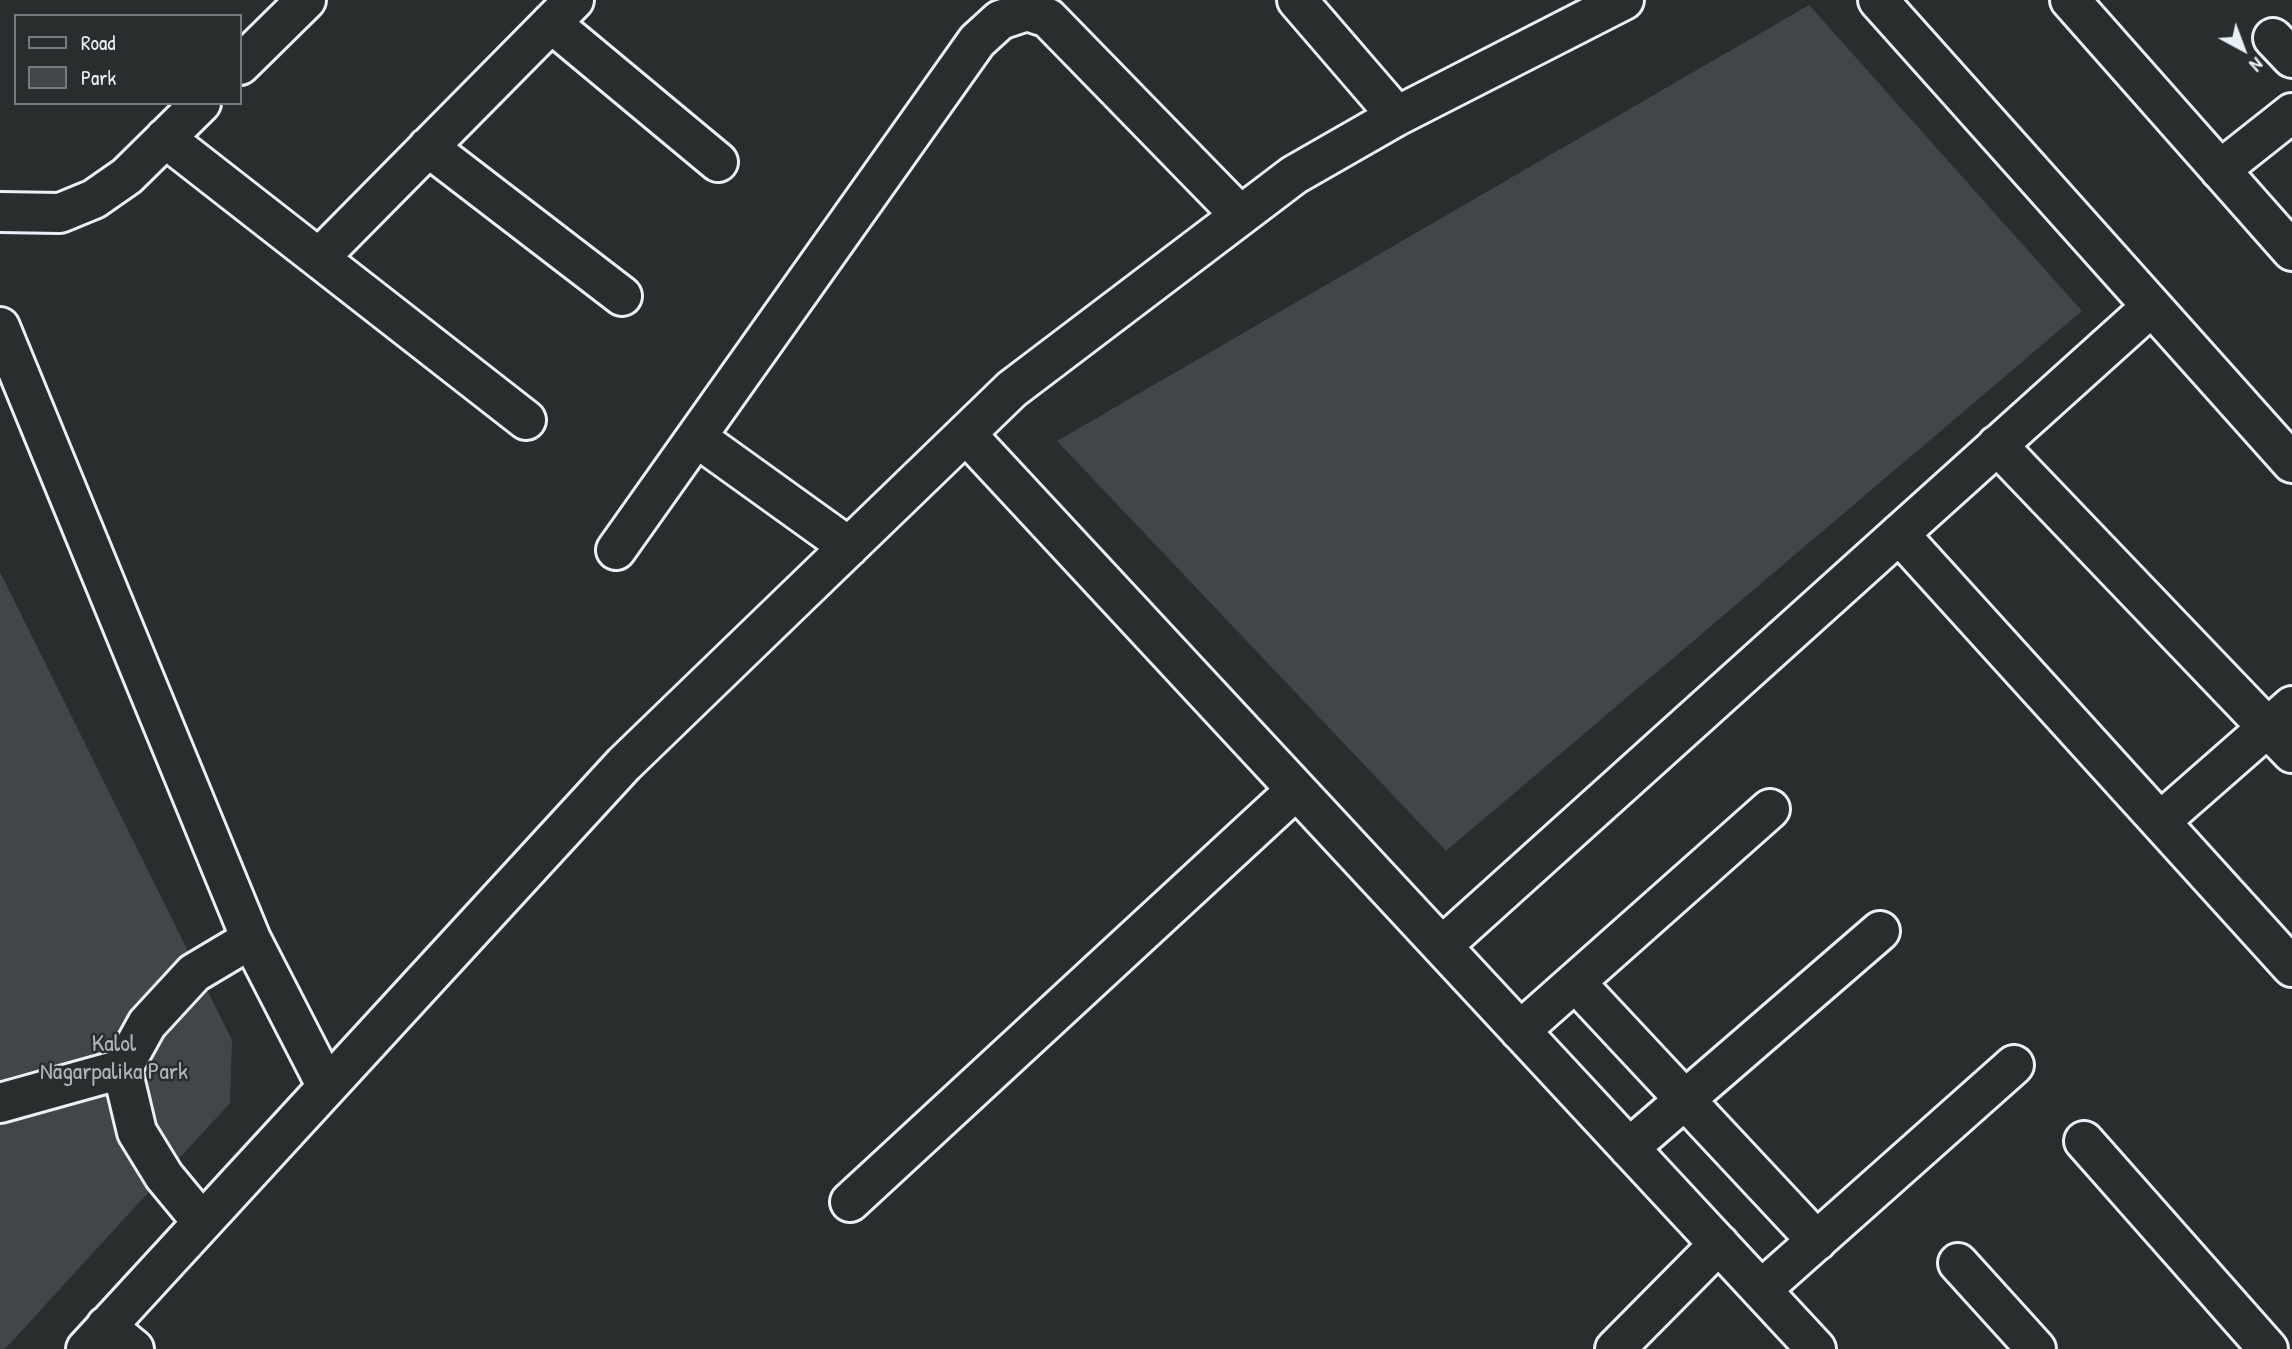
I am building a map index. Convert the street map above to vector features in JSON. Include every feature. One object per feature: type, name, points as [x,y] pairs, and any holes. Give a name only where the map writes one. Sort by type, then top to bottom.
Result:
[{"type":"street","points":[[242,63],[306,0]]},
{"type":"street","points":[[1297,0],[1397,116]]},
{"type":"street","points":[[109,1341],[202,1222],[624,764],[1012,389],[1294,175],[1397,116],[1624,0]]},
{"type":"street","points":[[1878,0],[2150,308],[2292,463]]},
{"type":"street","points":[[2070,0],[2292,251]]},
{"type":"street","points":[[616,550],[977,41],[1000,20],[1027,11],[1048,18],[1240,215]]},
{"type":"street","points":[[319,258],[562,12],[718,162]]},
{"type":"street","points":[[0,212],[60,212],[94,199],[127,176],[199,105]]},
{"type":"street","points":[[2220,170],[2292,113]]},
{"type":"street","points":[[165,138],[526,420]]},
{"type":"street","points":[[428,147],[622,296]]},
{"type":"street","points":[[1442,946],[2150,308]]},
{"type":"street","points":[[0,327],[251,939],[327,1087]]},
{"type":"street","points":[[966,434],[1816,1349]]},
{"type":"street","points":[[696,437],[849,547]]},
{"type":"street","points":[[1997,445],[2284,729],[2162,820]]},
{"type":"street","points":[[1899,534],[2162,820],[2292,967]]},
{"type":"street","points":[[850,1202],[1296,790]]},
{"type":"street","points":[[1520,1031],[1770,809]]},
{"type":"street","points":[[1629,1149],[1880,931]]},
{"type":"street","points":[[202,1222],[164,1176],[136,1132],[122,1069],[146,1024],[194,973],[251,939]]},
{"type":"street","points":[[1575,982],[1817,1241]]},
{"type":"street","points":[[1761,1290],[2014,1065]]},
{"type":"street","points":[[0,1102],[122,1069]]},
{"type":"street","points":[[2084,1141],[2268,1349]]},
{"type":"street","points":[[1615,1349],[1719,1244]]},
{"type":"street","points":[[1958,1263],[2036,1349]]},
{"type":"green space","points":[[1809,5],[2082,311],[1446,851],[1057,441]]},
{"type":"green space","name":"Kalol Nagarpalika Park","points":[[0,572],[232,1040],[230,1103],[5,1349],[0,1349]]}]
